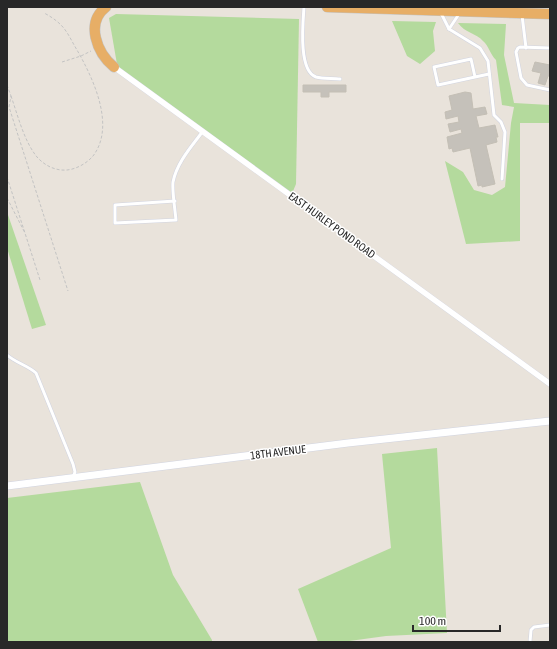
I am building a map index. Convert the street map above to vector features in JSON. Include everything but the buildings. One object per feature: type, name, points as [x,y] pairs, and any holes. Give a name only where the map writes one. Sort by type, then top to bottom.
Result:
[{"type":"highway","points":[[106,7],[96,18],[96,34],[99,48],[103,56],[114,67]]},
{"type":"highway","points":[[327,7],[550,14]]},
{"type":"street","name":"EAST HURLEY POND ROAD","points":[[114,67],[550,384]]},
{"type":"street","name":"18TH AVENUE","points":[[7,486],[348,443],[550,421]]},
{"type":"lane","points":[[304,7],[302,41],[304,58],[310,74],[316,77],[340,79]]},
{"type":"lane","points":[[440,11],[448,29],[480,48],[488,61],[494,115],[502,122],[505,132],[502,179]]},
{"type":"lane","points":[[448,29],[461,12]]},
{"type":"lane","points":[[522,13],[526,48]]},
{"type":"lane","points":[[550,48],[518,48],[516,52],[521,78],[527,85],[550,90]]},
{"type":"lane","points":[[475,77],[471,60],[434,67],[438,86],[490,74]]},
{"type":"lane","points":[[175,201],[115,205],[115,223],[176,220],[175,201],[173,183],[179,165],[203,131]]},
{"type":"lane","points":[[7,356],[20,364],[29,367],[36,373],[75,472],[73,477]]},
{"type":"lane","points":[[530,642],[531,630],[534,627],[550,625]]},
{"type":"path","points":[[7,85],[30,146],[41,161],[51,167],[63,170],[77,168],[90,160],[98,149],[103,122],[101,106],[96,90],[90,73],[81,56],[61,26],[44,13]]},
{"type":"path","points":[[62,62],[99,48]]},
{"type":"path","points":[[11,96],[9,107],[68,291]]},
{"type":"path","points":[[7,177],[40,280]]},
{"type":"path","points":[[7,198],[26,237]]},
{"type":"green space","points":[[116,14],[299,19],[296,184],[291,196],[118,70],[109,18]]},
{"type":"green space","points":[[392,21],[436,22],[433,31],[435,51],[420,64],[407,56]]},
{"type":"green space","points":[[458,23],[506,24],[504,55],[514,103],[550,105],[550,123],[520,123],[520,241],[466,244],[445,161],[463,172],[474,190],[492,195],[505,187],[514,107],[502,105],[496,60],[487,45],[480,38],[464,29]]},
{"type":"green space","points":[[7,212],[46,325],[32,329],[7,248]]},
{"type":"green space","points":[[437,448],[447,633],[386,636],[342,642],[318,642],[298,589],[391,548],[382,454]]},
{"type":"green space","points":[[140,482],[173,575],[212,642],[7,642],[7,498]]}]
